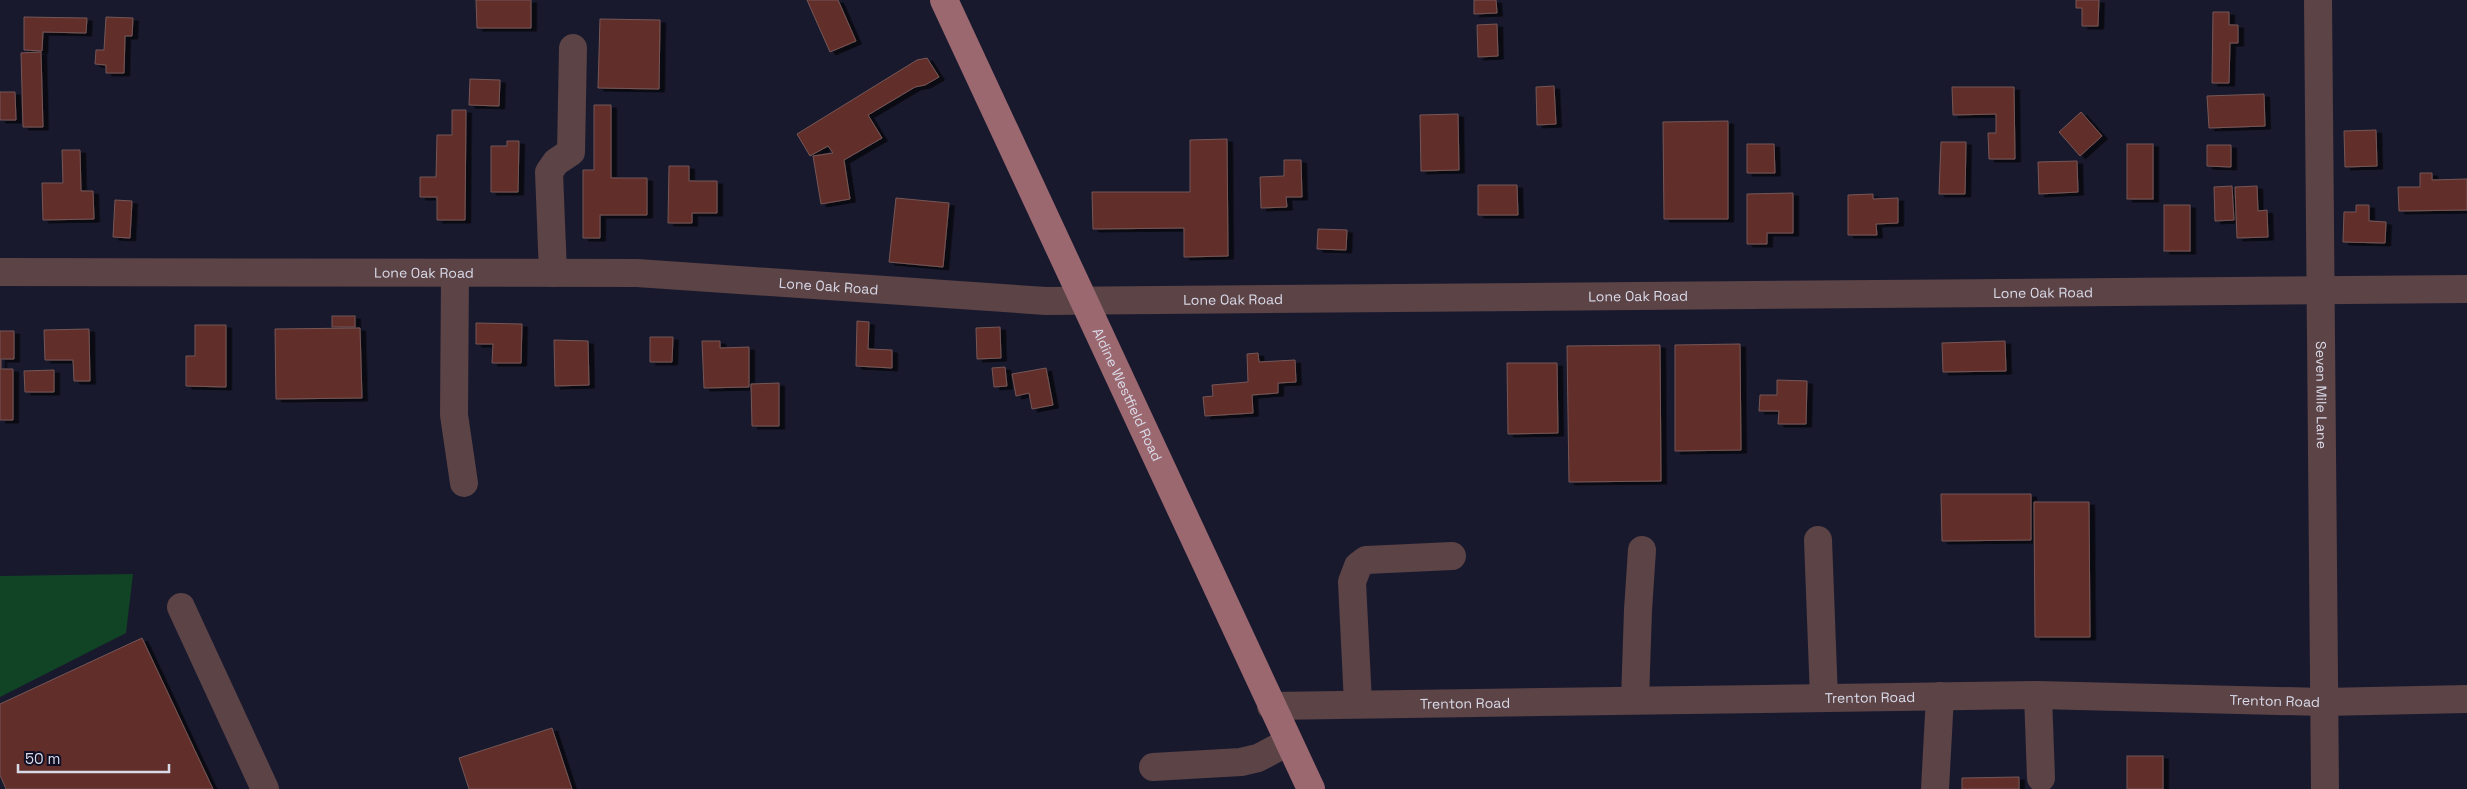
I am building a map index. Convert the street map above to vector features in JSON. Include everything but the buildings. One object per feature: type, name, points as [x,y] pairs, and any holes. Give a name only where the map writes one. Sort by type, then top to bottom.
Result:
[{"type":"main road","name":"Aldine Westfield Road","points":[[944,0],[1311,789]]},
{"type":"street","name":"Seven Mile Lane","points":[[2318,0],[2322,289],[2324,789]]},
{"type":"street","points":[[553,274],[549,172],[556,162],[571,152],[574,48]]},
{"type":"street","name":"Lone Oak Road","points":[[0,272],[637,274],[1046,301],[2467,289]]},
{"type":"street","points":[[455,274],[454,415],[464,483]]},
{"type":"street","points":[[1818,540],[1824,698]]},
{"type":"street","points":[[1635,700],[1642,550]]},
{"type":"street","points":[[1358,703],[1352,582],[1358,566],[1366,560],[1452,556]]},
{"type":"street","points":[[181,607],[265,789]]},
{"type":"street","points":[[2038,695],[2041,778]]},
{"type":"street","name":"Trenton Road","points":[[1271,706],[1358,703],[2038,695],[2323,702],[2467,699]]},
{"type":"street","points":[[1935,789],[1940,696]]},
{"type":"street","points":[[1153,767],[1241,762],[1258,758],[1288,742]]},
{"type":"green space","points":[[133,574],[126,633],[0,697],[0,576]]}]
